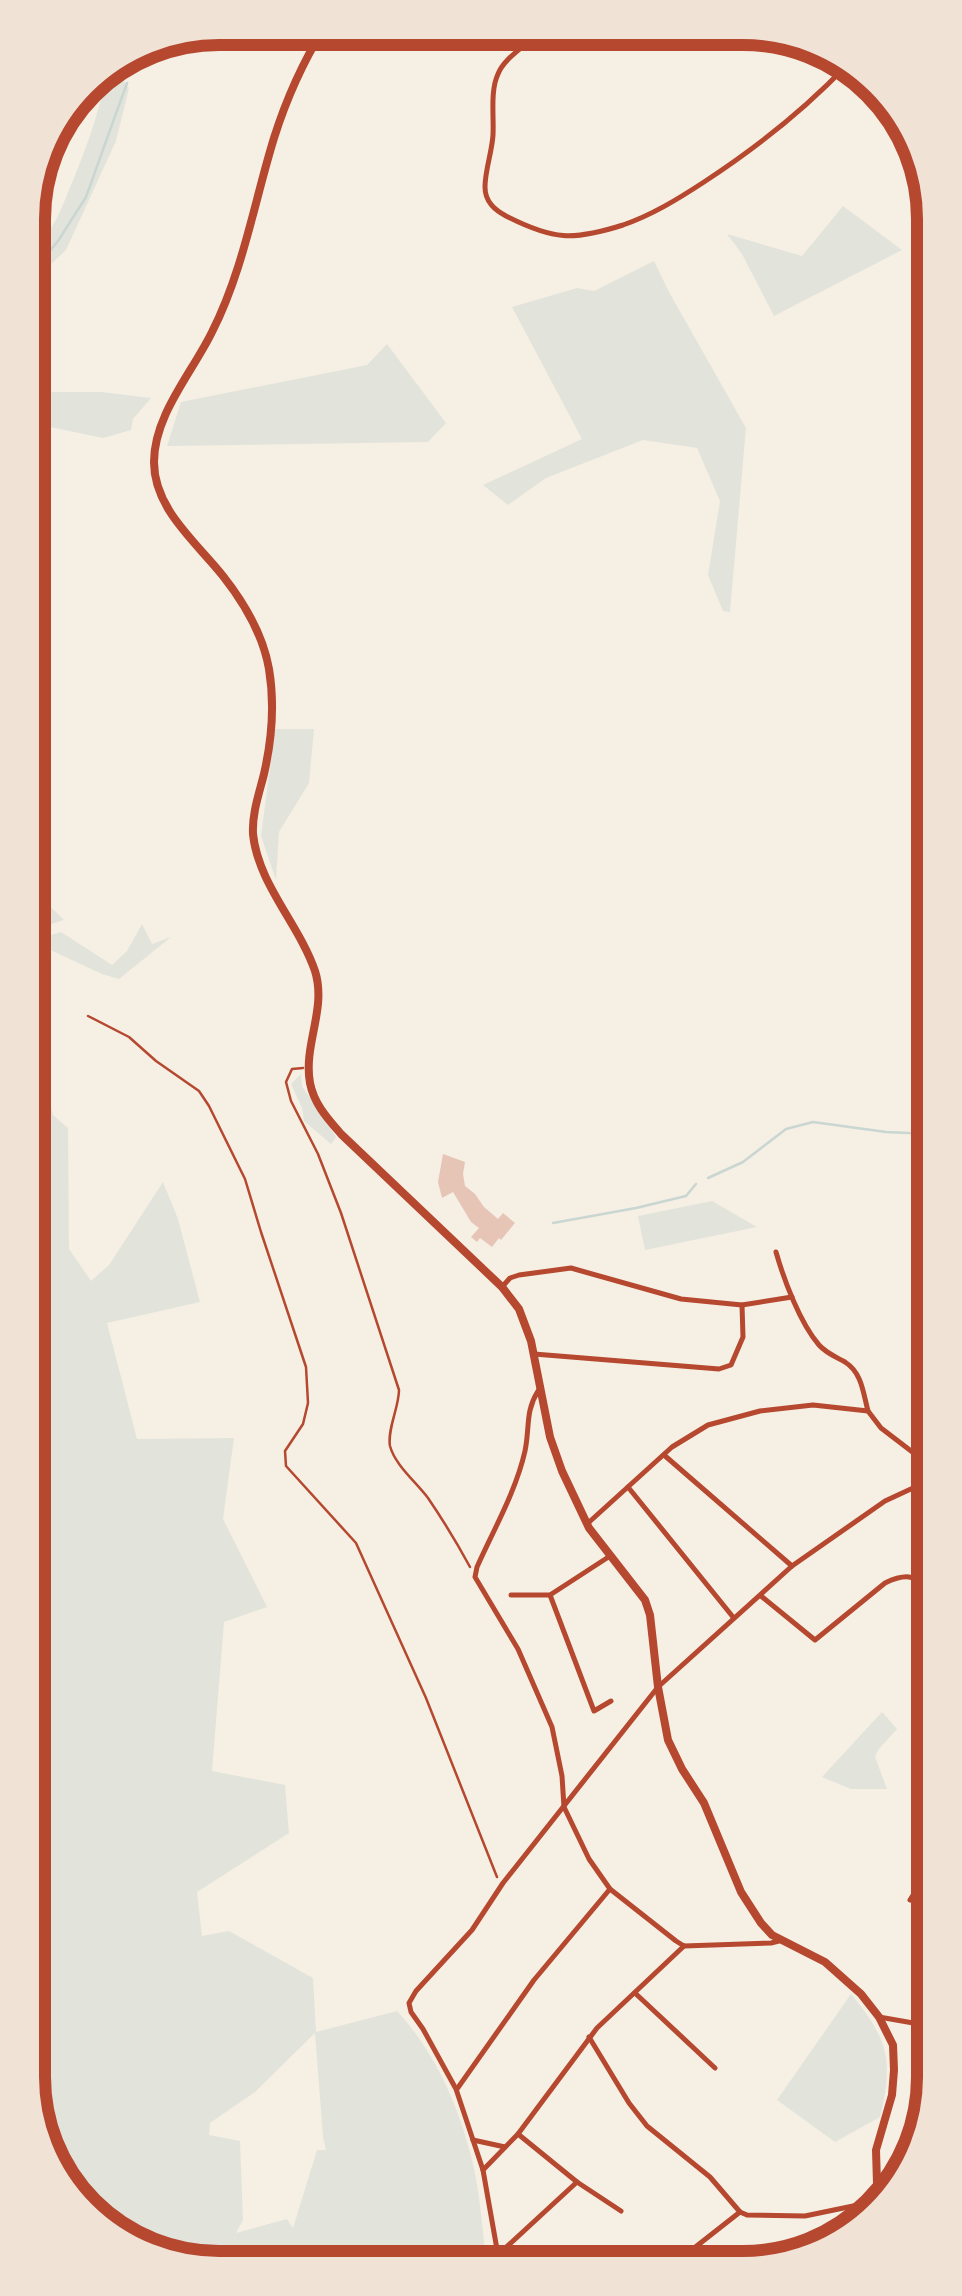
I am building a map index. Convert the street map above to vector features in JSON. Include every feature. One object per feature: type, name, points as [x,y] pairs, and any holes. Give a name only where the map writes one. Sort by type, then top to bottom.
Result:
[{"type":"main road","points":[[315,45],[274,139],[228,296],[165,417],[154,463],[156,483],[164,500],[239,596],[258,629],[268,664],[273,700],[271,735],[253,830],[261,864],[315,972],[319,1007],[310,1085],[316,1101],[341,1134],[502,1287],[519,1309],[534,1354],[550,1437],[587,1524],[644,1600],[650,1615],[668,1740],[704,1804],[741,1892],[761,1923],[779,1941],[825,1962],[861,1994],[879,2017],[893,2045],[892,2096],[876,2150],[879,2186]]},
{"type":"street","points":[[524,45],[499,69],[495,80],[493,140],[484,190],[493,208],[551,236],[576,237],[626,224],[670,204],[789,121],[838,74]]},
{"type":"street","points":[[776,1252],[792,1297],[817,1344],[860,1376],[868,1410],[889,1435],[917,1456]]},
{"type":"street","points":[[502,1287],[520,1274],[571,1268],[680,1299],[742,1305],[792,1297]]},
{"type":"street","points":[[534,1354],[720,1368],[731,1365],[743,1337],[742,1305]]},
{"type":"street","points":[[540,1388],[530,1404],[525,1452],[475,1577],[518,1649],[552,1727],[564,1807],[589,1859],[610,1889],[684,1946],[779,1941]]},
{"type":"street","points":[[587,1524],[672,1447],[708,1425],[760,1410],[813,1405],[868,1410]]},
{"type":"street","points":[[664,1455],[792,1566]]},
{"type":"street","points":[[628,1486],[733,1616]]},
{"type":"street","points":[[497,2251],[483,2170],[456,2090],[411,2012],[409,2003],[416,1990],[472,1930],[503,1883],[658,1687],[792,1566],[885,1501],[917,1487]]},
{"type":"street","points":[[511,1596],[550,1595],[610,1556]]},
{"type":"street","points":[[760,1595],[814,1640],[885,1583],[898,1576],[917,1579]]},
{"type":"street","points":[[550,1595],[594,1711],[611,1702]]},
{"type":"street","points":[[456,2090],[534,1980],[610,1889]]},
{"type":"street","points":[[910,1900],[917,1889]]},
{"type":"street","points":[[483,2170],[518,2134],[590,2036],[684,1946]]},
{"type":"street","points":[[635,1994],[715,2068]]},
{"type":"street","points":[[879,2017],[917,2024]]},
{"type":"street","points":[[590,2036],[647,2126],[710,2177],[740,2212],[748,2216],[805,2216],[858,2207]]},
{"type":"street","points":[[518,2134],[577,2182],[621,2211]]},
{"type":"street","points":[[472,2140],[504,2147]]},
{"type":"street","points":[[503,2251],[577,2182]]},
{"type":"street","points":[[690,2251],[740,2212]]},
{"type":"path","points":[[88,1016],[129,1037],[156,1062],[199,1091],[245,1179],[306,1366],[308,1403],[303,1424],[286,1452],[286,1466],[356,1543],[426,1698],[498,1879]]},
{"type":"path","points":[[309,1069],[292,1069],[286,1082],[340,1213],[400,1390],[390,1447],[426,1496],[475,1577]]},
{"type":"shaded area","points":[[127,72],[124,81],[129,88],[116,141],[66,250],[45,270],[45,239],[62,207],[102,90]]},
{"type":"shaded area","points":[[843,206],[902,250],[774,316],[742,254],[727,234],[802,256]]},
{"type":"shaded area","points":[[654,261],[746,428],[730,612],[723,611],[708,575],[720,501],[697,448],[643,440],[546,478],[508,505],[483,485],[582,439],[512,307],[577,288],[594,291]]},
{"type":"shaded area","points":[[387,344],[446,423],[428,442],[167,446],[181,402],[367,365]]},
{"type":"shaded area","points":[[101,392],[151,398],[133,419],[131,430],[103,438],[45,426],[45,393]]},
{"type":"shaded area","points":[[275,729],[314,729],[309,783],[279,832],[276,880],[261,836]]},
{"type":"shaded area","points":[[45,902],[64,920],[45,926]]},
{"type":"shaded area","points":[[142,924],[152,944],[171,937],[119,979],[45,948],[45,937],[61,932],[112,965],[127,951]]},
{"type":"shaded area","points":[[301,1074],[302,1086],[336,1137],[331,1144],[304,1121],[291,1084]]},
{"type":"shaded area","points":[[45,1083],[53,1115],[68,1128],[69,1249],[91,1281],[109,1265],[163,1182],[178,1219],[200,1302],[107,1323],[137,1439],[234,1438],[223,1519],[267,1607],[224,1622],[212,1771],[285,1785],[289,1833],[197,1892],[202,1936],[229,1931],[313,1978],[316,2032],[397,2011],[424,2045],[445,2083],[468,2143],[485,2251],[219,2251],[163,2242],[123,2222],[88,2192],[58,2143],[46,2099],[45,2077]],"holes":[[[315,2033],[326,2150],[317,2150],[293,2228],[287,2219],[236,2233],[243,2220],[240,2141],[209,2135],[210,2123],[255,2092]]]},
{"type":"shaded area","points":[[712,1201],[757,1227],[645,1250],[638,1216]]},
{"type":"shaded area","points":[[882,1712],[897,1729],[875,1757],[887,1789],[851,1789],[822,1777]]},
{"type":"shaded area","points":[[851,1994],[880,2038],[887,2080],[880,2117],[835,2142],[777,2100]]},
{"type":"building","points":[[443,1154],[465,1162],[465,1186],[484,1207],[498,1219],[503,1213],[515,1223],[492,1247],[471,1237],[479,1228],[453,1192],[442,1198],[438,1182]]},
{"type":"waterway","points":[[45,257],[86,197],[127,83]]},
{"type":"waterway","points":[[708,1178],[743,1162],[786,1129],[813,1122],[917,1133]]},
{"type":"waterway","points":[[553,1223],[686,1196],[696,1184]]}]
